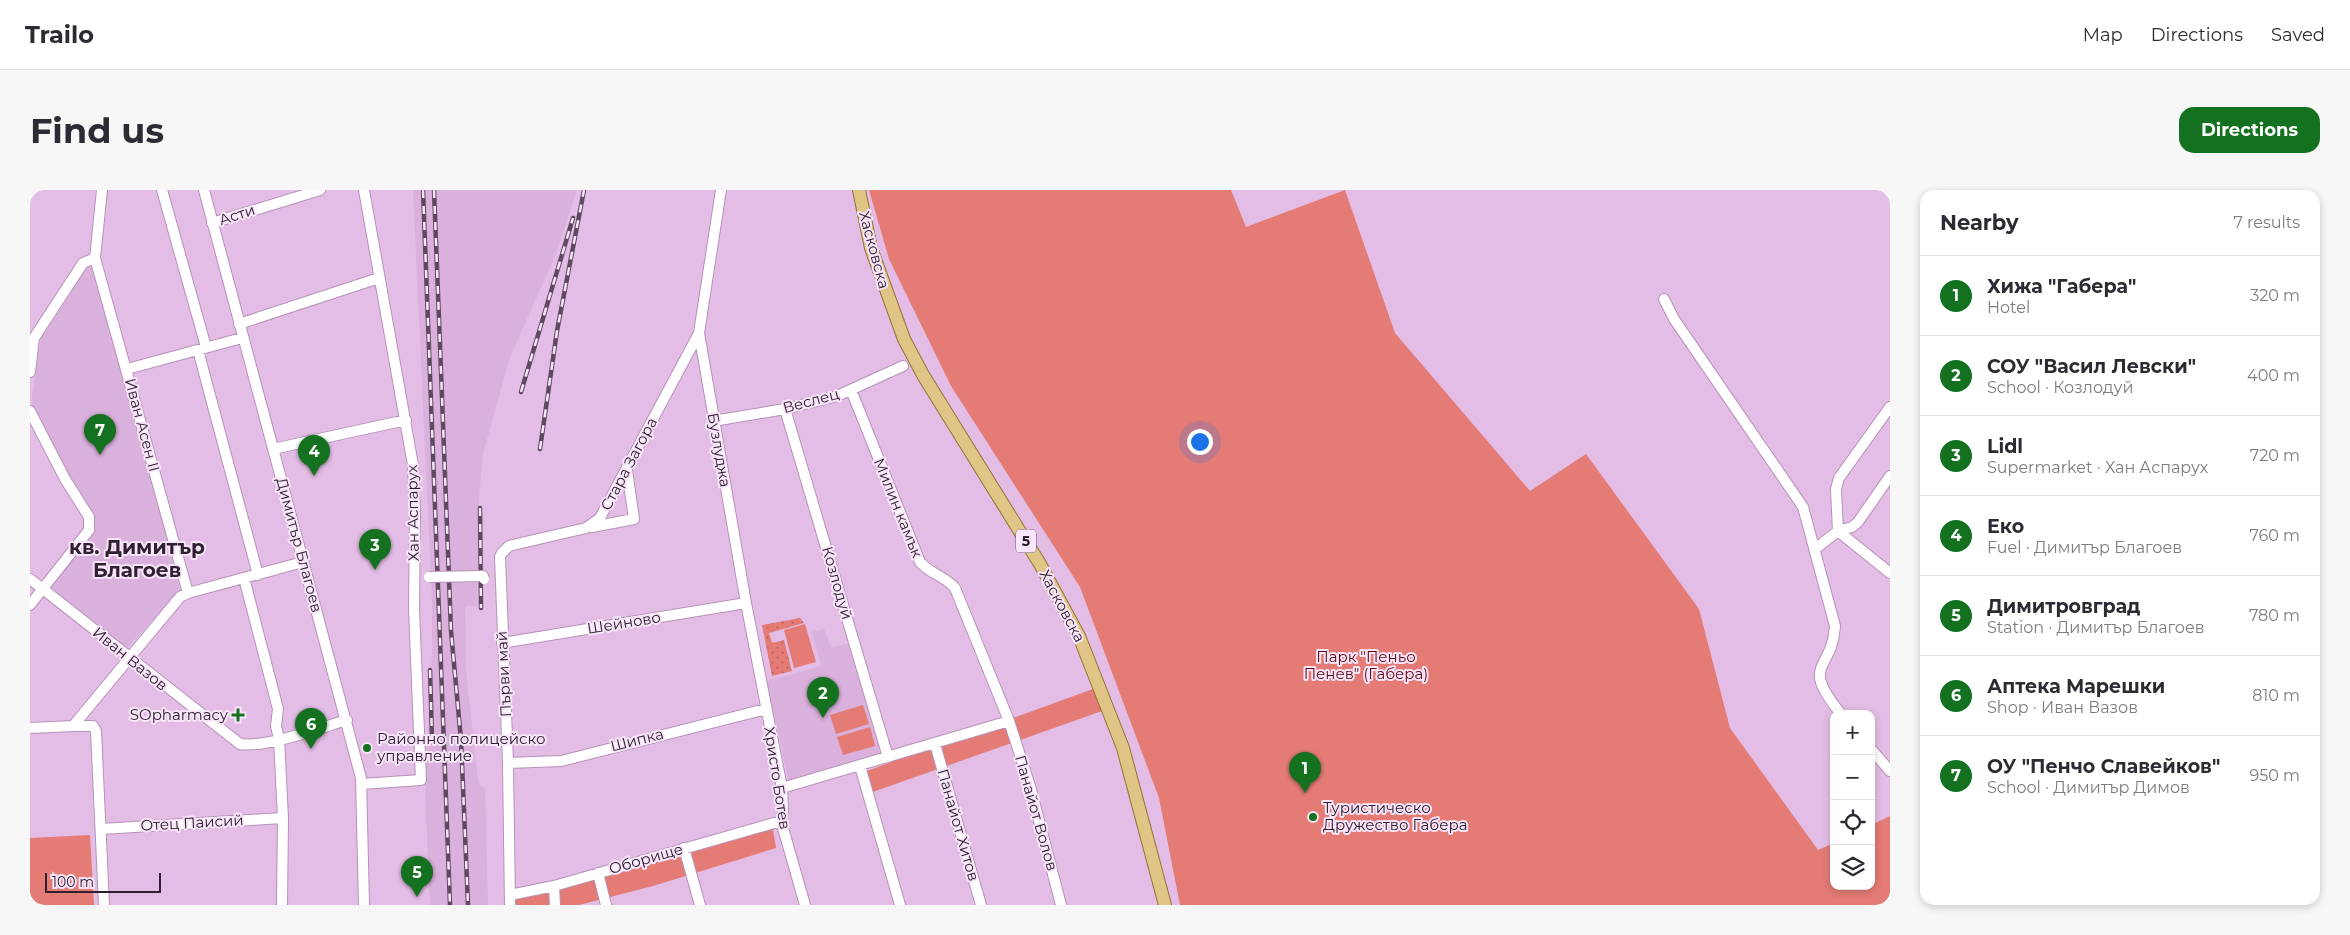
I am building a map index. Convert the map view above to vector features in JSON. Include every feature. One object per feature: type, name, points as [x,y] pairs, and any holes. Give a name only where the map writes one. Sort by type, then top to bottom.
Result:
[{"type":"main road","name":"Хасковска","points":[[859,190],[872,248],[904,339],[923,375],[1040,564],[1079,636],[1123,748],[1165,905]]},
{"type":"street","points":[[30,372],[32,338],[83,263],[95,258],[102,190]]},
{"type":"street","points":[[162,190],[258,575]]},
{"type":"street","name":"Димитър Благоев","points":[[204,190],[242,338],[347,720],[361,784],[364,905]]},
{"type":"street","name":"Асти","points":[[212,223],[283,195],[320,190]]},
{"type":"street","name":"Хан Аспарух","points":[[361,784],[421,780],[414,609],[415,503],[413,465],[364,190]]},
{"type":"street","name":"Бузлуджа","points":[[721,190],[699,333],[766,709]]},
{"type":"street","name":"Иван Асен II","points":[[95,258],[188,592]]},
{"type":"street","points":[[239,324],[379,278]]},
{"type":"street","points":[[1664,299],[1679,326],[1804,507],[1835,626],[1834,636],[1819,672],[1820,680],[1839,710]]},
{"type":"street","name":"Стара Загора","points":[[586,528],[600,518],[699,333]]},
{"type":"street","points":[[127,369],[242,338]]},
{"type":"street","name":"Веслец","points":[[714,421],[785,409],[837,396],[903,366]]},
{"type":"street","name":"Милин камък","points":[[851,390],[920,562],[929,571],[948,580],[955,588],[1009,721]]},
{"type":"street","points":[[1838,530],[1839,517],[1836,489],[1839,478],[1890,408]]},
{"type":"street","name":"Козлодуй","points":[[785,409],[888,757]]},
{"type":"street","points":[[30,411],[65,479],[89,517],[90,524],[84,536],[30,605]]},
{"type":"street","points":[[273,449],[406,420]]},
{"type":"street","points":[[586,528],[634,519],[627,470]]},
{"type":"street","points":[[1815,549],[1838,530],[1852,528],[1890,476]]},
{"type":"street","name":"Първи май","points":[[510,900],[508,763],[499,564],[502,553],[509,546],[586,528]]},
{"type":"street","points":[[1838,530],[1890,573]]},
{"type":"street","points":[[73,726],[176,601],[188,592],[304,562]]},
{"type":"street","points":[[429,577],[483,576],[484,580]]},
{"type":"street","points":[[244,578],[278,709],[276,726],[279,739],[283,818],[282,905]]},
{"type":"street","name":"Иван Вазов","points":[[30,579],[231,740],[248,746],[347,720]]},
{"type":"street","name":"Шейново","points":[[502,643],[746,602]]},
{"type":"street","name":"Шипка","points":[[508,763],[560,761],[766,709]]},
{"type":"street","name":"Христо Ботев","points":[[766,709],[782,788],[783,811],[781,821],[805,905]]},
{"type":"street","points":[[782,788],[1009,721]]},
{"type":"street","name":"Панайот Волов","points":[[1009,721],[1030,786],[1061,905]]},
{"type":"street","points":[[30,728],[73,726],[95,728],[104,905]]},
{"type":"street","name":"Панайот Хитов","points":[[935,744],[980,905]]},
{"type":"street","points":[[1875,754],[1890,771]]},
{"type":"street","points":[[860,766],[900,905]]},
{"type":"street","name":"Отец Паисий","points":[[101,829],[283,818]]},
{"type":"street","name":"Оборище","points":[[510,900],[781,821]]},
{"type":"street","points":[[684,848],[700,905]]},
{"type":"street","points":[[598,873],[606,905]]},
{"type":"street","points":[[554,886],[555,905]]},
{"type":"shaded area","points":[[413,190],[577,190],[555,256],[510,357],[483,454],[479,497],[477,606],[465,606],[466,670],[478,782],[485,789],[488,905],[430,905],[425,789],[432,655],[432,600]]},
{"type":"shaded area","points":[[87,267],[96,268],[180,590],[127,648],[45,588],[96,528],[31,403],[41,339]]},
{"type":"shaded area","points":[[824,629],[831,648],[849,643],[881,756],[789,783],[767,681],[821,666],[812,632]]},
{"type":"green space","name":"Парк \"Пеньо Пенев\" (Габера)","points":[[869,190],[1231,190],[1246,227],[1345,190],[1395,333],[1530,491],[1586,454],[1699,609],[1730,728],[1818,850],[1830,845],[1830,890],[1875,890],[1875,823],[1890,816],[1890,905],[1180,905],[1159,798],[1080,587],[951,386],[889,259]]},
{"type":"green space","points":[[800,618],[804,623],[769,633],[772,643],[784,640],[792,671],[772,676],[762,625]]},
{"type":"green space","points":[[805,624],[816,662],[794,668],[784,630]]},
{"type":"green space","points":[[1093,689],[1102,711],[870,793],[864,772]]},
{"type":"green space","points":[[863,705],[869,724],[836,734],[830,715]]},
{"type":"green space","points":[[870,727],[875,746],[843,755],[837,737]]},
{"type":"green space","points":[[772,823],[776,848],[653,886],[579,905],[516,905],[515,894]]},
{"type":"green space","points":[[90,835],[94,905],[30,905],[30,838]]},
{"type":"railway","points":[[423,190],[450,905]]},
{"type":"railway","points":[[434,190],[451,631],[461,740],[468,905]]},
{"type":"railway","points":[[540,449],[557,331],[584,190]]},
{"type":"railway","points":[[521,392],[573,218]]},
{"type":"railway","points":[[480,508],[481,608]]},
{"type":"railway","points":[[430,670],[432,738]]},
{"type":"place","name":"ОУ \"Пенчо Славейков\"","points":[[100,455]]},
{"type":"place","name":"Еко","points":[[314,476]]},
{"type":"place","name":"Lidl","points":[[375,570]]},
{"type":"place","name":"SOpharmacy","points":[[238,715]]},
{"type":"place","name":"СОУ \"Васил Левски\"","points":[[823,718]]},
{"type":"place","name":"Районно полицейско управление","points":[[367,748]]},
{"type":"place","name":"Аптека Марешки","points":[[311,749]]},
{"type":"place","name":"Хижа \"Габера\"","points":[[1305,793]]},
{"type":"place","name":"Туристическо Дружество Габера","points":[[1313,817]]},
{"type":"place","name":"Димитровград","points":[[417,897]]},
{"type":"district","name":"кв. Димитър Благоев","points":[[137,558]]}]
